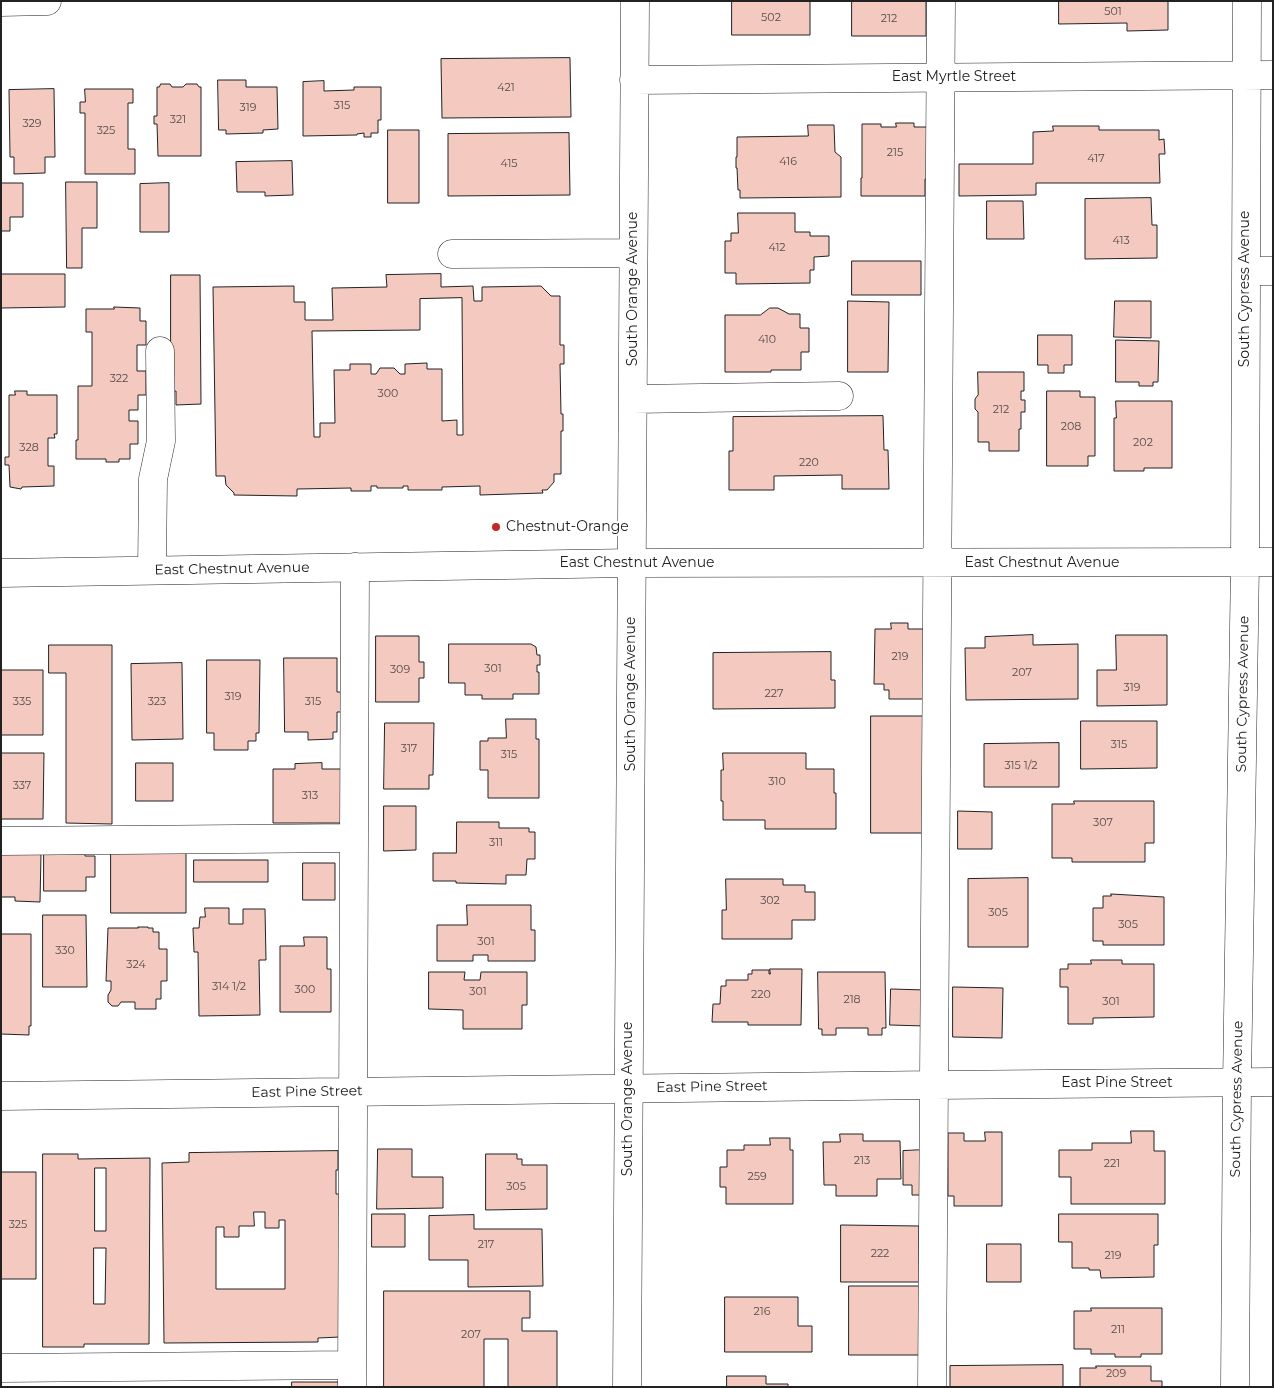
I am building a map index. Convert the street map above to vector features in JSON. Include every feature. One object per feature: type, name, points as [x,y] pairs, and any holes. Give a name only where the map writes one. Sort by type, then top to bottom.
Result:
[{"type":"street","points":[[1,2],[48,1]]},
{"type":"street","name":"South Orange Avenue","points":[[627,1387],[635,1]]},
{"type":"street","points":[[932,1387],[940,1]]},
{"type":"street","name":"South Cypress Avenue","points":[[1235,1387],[1237,1082],[1245,563],[1246,271],[1260,75],[1247,1]]},
{"type":"street","name":"East Myrtle Street","points":[[634,80],[1260,75]]},
{"type":"street","points":[[452,254],[633,253]]},
{"type":"street","points":[[1246,271],[1273,271]]},
{"type":"street","points":[[152,570],[153,479],[160,441],[160,351]]},
{"type":"street","points":[[632,398],[839,396]]},
{"type":"street","name":"East Chestnut Avenue","points":[[1,573],[632,563],[1273,562]]},
{"type":"street","points":[[1,1368],[352,1376],[355,567]]},
{"type":"street","points":[[1,841],[354,838]]},
{"type":"street","name":"East Pine Street","points":[[1,1096],[1273,1082]]},
{"type":"building","points":[[732,1],[810,1],[810,35],[732,35]]},
{"type":"building","points":[[852,1],[926,1],[926,36],[852,36]]},
{"type":"building","points":[[1059,1],[1168,1],[1168,30],[1127,31],[1127,23],[1059,24]]},
{"type":"building","points":[[570,58],[571,117],[442,118],[441,59]]},
{"type":"building","points":[[218,80],[246,80],[246,87],[277,87],[278,129],[263,130],[263,133],[226,134],[226,130],[219,130]]},
{"type":"building","points":[[324,81],[324,91],[354,90],[354,87],[381,87],[381,120],[378,120],[378,133],[371,133],[371,137],[364,137],[364,133],[357,135],[303,136],[303,82]]},
{"type":"building","points":[[161,84],[183,87],[186,84],[197,84],[201,87],[201,156],[158,156],[157,124],[154,124],[154,116],[157,116],[157,87]]},
{"type":"building","points":[[54,89],[55,157],[45,157],[45,173],[14,174],[14,157],[10,157],[9,90]]},
{"type":"building","points":[[85,89],[133,89],[133,103],[128,103],[128,149],[135,149],[135,174],[85,174],[85,113],[80,113],[80,102],[85,102]]},
{"type":"building","points":[[896,123],[914,123],[914,127],[927,127],[927,179],[925,179],[925,196],[861,196],[862,124],[881,124],[881,127],[896,127]]},
{"type":"building","points":[[808,125],[834,125],[835,152],[841,157],[841,197],[740,198],[736,168],[737,137],[808,136]]},
{"type":"building","points":[[1053,126],[1099,126],[1099,130],[1159,130],[1159,140],[1164,139],[1165,154],[1159,154],[1160,183],[1036,183],[1036,195],[959,196],[959,164],[1033,164],[1033,132],[1053,131]]},
{"type":"building","points":[[388,130],[419,130],[419,203],[388,203]]},
{"type":"building","points":[[569,133],[570,195],[448,196],[448,134]]},
{"type":"building","points":[[292,161],[293,195],[265,196],[265,192],[237,192],[236,162]]},
{"type":"building","points":[[66,182],[97,182],[97,228],[82,228],[82,268],[67,268]]},
{"type":"building","points":[[1,183],[23,183],[23,217],[10,217],[10,231],[1,231]]},
{"type":"building","points":[[169,183],[169,232],[140,232],[140,184]]},
{"type":"building","points":[[1151,198],[1152,225],[1157,225],[1157,258],[1085,259],[1085,199]]},
{"type":"building","points":[[987,201],[1023,201],[1024,239],[987,239]]},
{"type":"building","points":[[738,213],[795,213],[795,232],[810,232],[810,236],[829,236],[829,256],[814,257],[814,270],[810,270],[810,283],[736,284],[736,273],[725,273],[725,241],[731,241],[731,233],[738,233]]},
{"type":"building","points":[[852,261],[921,261],[921,295],[852,295]]},
{"type":"building","points":[[1,274],[65,274],[65,307],[1,308]]},
{"type":"building","points":[[441,274],[441,287],[473,286],[474,301],[482,301],[482,287],[541,286],[551,296],[560,296],[560,345],[564,345],[564,364],[560,364],[561,414],[563,414],[561,474],[554,474],[554,482],[547,490],[542,490],[543,493],[480,495],[480,486],[442,487],[442,490],[408,490],[408,486],[403,486],[403,488],[377,488],[377,486],[371,486],[371,491],[351,491],[351,488],[297,489],[297,496],[234,495],[226,485],[225,476],[216,476],[213,287],[294,286],[294,302],[305,302],[305,320],[333,320],[332,288],[387,287],[386,275]],"holes":[[[462,298],[463,435],[457,435],[457,420],[442,421],[442,369],[427,369],[427,363],[405,364],[405,374],[400,374],[394,368],[380,368],[376,374],[371,374],[371,364],[350,364],[350,370],[334,370],[335,423],[320,423],[320,437],[314,437],[312,331],[420,330],[420,299]]]},
{"type":"building","points":[[171,275],[200,275],[201,404],[176,405],[176,391],[171,391]]},
{"type":"building","points":[[848,301],[889,302],[888,372],[848,372]]},
{"type":"building","points":[[1115,301],[1151,301],[1151,338],[1114,337]]},
{"type":"building","points":[[114,307],[140,308],[140,321],[146,321],[146,345],[137,345],[137,371],[146,371],[146,395],[138,395],[138,410],[129,410],[129,421],[138,421],[138,444],[130,444],[130,459],[119,459],[119,462],[106,462],[106,459],[76,459],[78,386],[92,386],[92,332],[86,332],[86,309],[114,309]]},
{"type":"building","points":[[770,308],[778,308],[789,314],[800,314],[800,328],[809,328],[809,352],[801,352],[801,370],[725,372],[725,315],[760,315]]},
{"type":"building","points":[[1038,335],[1072,335],[1072,365],[1064,365],[1064,373],[1048,373],[1048,365],[1038,365]]},
{"type":"building","points":[[1116,340],[1159,341],[1158,382],[1153,382],[1153,386],[1139,386],[1139,382],[1116,382]]},
{"type":"building","points":[[978,372],[1024,372],[1024,391],[1021,391],[1021,400],[1025,400],[1025,412],[1021,412],[1019,451],[989,451],[989,442],[978,442],[978,412],[975,409],[975,399],[978,395]]},
{"type":"building","points":[[15,391],[27,391],[27,395],[57,395],[57,434],[54,434],[55,438],[48,438],[48,466],[54,466],[54,486],[22,487],[21,489],[10,487],[9,465],[5,465],[5,457],[9,457],[9,395],[15,395]]},
{"type":"building","points":[[1047,391],[1080,391],[1080,397],[1095,397],[1095,456],[1088,456],[1088,466],[1047,466]]},
{"type":"building","points":[[1116,401],[1172,401],[1172,468],[1144,468],[1144,471],[1114,471],[1114,418],[1116,418]]},
{"type":"building","points":[[883,416],[884,450],[888,450],[889,489],[842,489],[842,475],[774,476],[774,490],[729,490],[729,451],[733,451],[733,417]]},
{"type":"building","points":[[891,623],[908,623],[908,629],[927,629],[926,699],[889,699],[889,690],[884,690],[884,684],[874,684],[875,629],[891,629]]},
{"type":"building","points":[[1033,635],[1033,645],[1078,644],[1078,699],[966,700],[965,648],[985,648],[985,637]]},
{"type":"building","points":[[1116,635],[1167,635],[1167,705],[1097,706],[1097,670],[1116,670]]},
{"type":"building","points":[[376,636],[419,636],[419,662],[424,662],[424,678],[419,678],[419,702],[376,702]]},
{"type":"building","points":[[449,644],[531,644],[536,647],[537,655],[540,655],[540,665],[537,665],[537,672],[539,672],[539,694],[513,694],[513,699],[482,699],[482,695],[465,695],[465,683],[449,683]]},
{"type":"building","points":[[49,645],[112,645],[112,824],[66,823],[66,673],[49,673]]},
{"type":"building","points":[[831,652],[831,680],[835,680],[835,708],[713,709],[713,653]]},
{"type":"building","points":[[284,658],[337,658],[337,692],[341,692],[341,712],[337,712],[337,732],[333,732],[333,739],[308,740],[308,732],[285,732]]},
{"type":"building","points":[[207,660],[260,660],[259,733],[256,733],[256,741],[248,741],[248,750],[214,750],[214,733],[207,733]]},
{"type":"building","points":[[182,663],[183,739],[132,740],[131,664]]},
{"type":"building","points":[[1,670],[43,670],[43,735],[1,735]]},
{"type":"building","points":[[871,716],[928,716],[928,833],[871,833]]},
{"type":"building","points":[[506,719],[536,719],[536,739],[539,739],[539,798],[488,798],[488,770],[480,770],[480,741],[488,741],[488,738],[506,738]]},
{"type":"building","points":[[1081,721],[1157,721],[1157,768],[1081,769]]},
{"type":"building","points":[[385,723],[434,723],[433,775],[429,775],[429,789],[384,789]]},
{"type":"building","points":[[1059,743],[1059,787],[984,787],[984,744]]},
{"type":"building","points":[[1,753],[44,753],[43,819],[1,819]]},
{"type":"building","points":[[723,753],[806,753],[806,769],[834,769],[836,829],[765,829],[765,820],[723,820],[721,770],[723,770]]},
{"type":"building","points":[[136,763],[173,763],[173,801],[136,801]]},
{"type":"building","points":[[322,763],[322,769],[346,769],[346,823],[273,823],[273,769],[295,769],[295,764]]},
{"type":"building","points":[[1074,801],[1154,801],[1154,843],[1145,843],[1145,862],[1072,862],[1072,858],[1052,858],[1052,804],[1074,804]]},
{"type":"building","points":[[384,806],[416,806],[416,850],[384,851]]},
{"type":"building","points":[[958,811],[992,812],[992,849],[958,849]]},
{"type":"building","points":[[457,822],[499,822],[499,828],[529,828],[529,832],[535,832],[535,859],[527,859],[526,875],[506,875],[506,884],[433,881],[433,853],[456,853]]},
{"type":"building","points":[[111,853],[186,853],[186,913],[111,913]]},
{"type":"building","points":[[1,854],[41,854],[40,902],[15,901],[15,897],[1,897]]},
{"type":"building","points":[[44,854],[85,854],[85,856],[95,856],[95,877],[86,877],[86,891],[44,891]]},
{"type":"building","points":[[194,860],[268,860],[268,882],[194,882]]},
{"type":"building","points":[[303,863],[335,863],[335,900],[303,900]]},
{"type":"building","points":[[1028,878],[1028,947],[968,947],[968,879]]},
{"type":"building","points":[[726,879],[783,879],[783,885],[805,885],[805,892],[815,892],[815,920],[792,920],[792,939],[722,939],[722,910],[726,910]]},
{"type":"building","points":[[1111,894],[1164,897],[1164,945],[1103,945],[1103,941],[1093,941],[1093,908],[1103,908],[1103,896],[1111,896]]},
{"type":"building","points":[[467,905],[531,905],[531,930],[535,930],[535,961],[488,961],[488,955],[473,955],[473,961],[437,961],[437,925],[467,925]]},
{"type":"building","points":[[205,908],[229,908],[229,924],[243,924],[243,909],[265,909],[266,960],[259,960],[260,1015],[199,1016],[198,952],[194,952],[193,928],[199,928],[200,917],[205,917]]},
{"type":"building","points":[[43,915],[86,915],[87,987],[43,987]]},
{"type":"building","points":[[108,928],[153,928],[153,932],[159,932],[159,949],[167,949],[167,981],[161,981],[161,999],[156,999],[156,1009],[135,1009],[135,1002],[121,1002],[118,1006],[112,1006],[108,1002],[111,981],[106,981]]},
{"type":"building","points":[[1,934],[31,934],[31,1026],[29,1026],[29,1035],[1,1034]]},
{"type":"building","points":[[304,937],[327,937],[327,969],[331,969],[331,1012],[280,1012],[280,946],[304,946]]},
{"type":"building","points":[[1091,960],[1122,960],[1122,964],[1154,964],[1154,1017],[1093,1018],[1093,1024],[1068,1024],[1068,987],[1060,987],[1060,969],[1068,969],[1068,964],[1091,964]]},
{"type":"building","points":[[770,969],[802,969],[801,1025],[748,1025],[748,1022],[712,1022],[713,1004],[720,1004],[721,986],[726,986],[726,980],[748,980],[748,974],[752,974],[752,970],[769,970],[770,974]]},
{"type":"building","points":[[429,972],[465,972],[464,980],[480,980],[481,972],[527,972],[527,1005],[522,1005],[522,1029],[463,1029],[463,1010],[429,1009]]},
{"type":"building","points":[[818,972],[885,972],[886,1028],[882,1028],[882,1035],[868,1035],[868,1028],[836,1028],[836,1035],[822,1035],[822,1029],[819,1029]]},
{"type":"building","points":[[953,987],[1003,988],[1002,1038],[953,1037]]},
{"type":"building","points":[[891,989],[926,990],[925,1026],[890,1025]]},
{"type":"building","points":[[1131,1131],[1154,1131],[1154,1151],[1165,1151],[1165,1204],[1071,1204],[1071,1177],[1059,1177],[1059,1150],[1092,1150],[1092,1143],[1131,1143]]},
{"type":"building","points":[[985,1132],[1002,1132],[1002,1206],[954,1206],[954,1196],[948,1196],[948,1133],[964,1133],[964,1141],[985,1141]]},
{"type":"building","points":[[840,1134],[863,1134],[863,1141],[900,1141],[901,1179],[877,1179],[877,1196],[836,1196],[836,1185],[824,1185],[823,1142],[840,1142]]},
{"type":"building","points":[[770,1138],[790,1138],[790,1150],[793,1150],[793,1204],[726,1204],[726,1187],[720,1187],[720,1167],[727,1167],[727,1150],[744,1150],[744,1145],[770,1145]]},
{"type":"building","points":[[378,1149],[412,1149],[412,1177],[443,1177],[443,1208],[377,1209]]},
{"type":"building","points":[[923,1150],[923,1195],[912,1195],[912,1185],[903,1185],[903,1151]]},
{"type":"building","points":[[338,1151],[336,1194],[339,1194],[340,1337],[318,1338],[318,1342],[164,1343],[162,1163],[189,1162],[189,1153]],"holes":[[[254,1212],[265,1212],[265,1228],[279,1228],[279,1220],[285,1220],[285,1289],[216,1289],[216,1227],[224,1227],[224,1237],[239,1237],[239,1226],[254,1226]]]},
{"type":"building","points":[[43,1154],[78,1154],[78,1159],[150,1158],[149,1344],[84,1344],[84,1347],[43,1347]],"holes":[[[95,1168],[106,1168],[106,1231],[95,1231]],[[94,1248],[106,1248],[105,1304],[94,1304]]]},
{"type":"building","points":[[486,1154],[517,1154],[517,1159],[522,1159],[522,1165],[547,1165],[547,1209],[486,1210]]},
{"type":"building","points":[[1,1172],[36,1172],[36,1279],[1,1279]]},
{"type":"building","points":[[372,1214],[405,1214],[405,1247],[372,1247]]},
{"type":"building","points":[[1059,1214],[1158,1214],[1158,1245],[1154,1245],[1154,1277],[1101,1278],[1100,1270],[1072,1268],[1072,1242],[1059,1242]]},
{"type":"building","points":[[474,1215],[474,1229],[542,1229],[543,1286],[468,1287],[468,1260],[429,1260],[429,1216]]},
{"type":"building","points":[[841,1225],[919,1226],[919,1282],[841,1282]]},
{"type":"building","points":[[987,1244],[1021,1244],[1021,1282],[987,1282]]},
{"type":"building","points":[[849,1286],[921,1286],[921,1355],[849,1355]]},
{"type":"building","points":[[384,1291],[530,1291],[530,1318],[522,1318],[522,1331],[557,1331],[557,1387],[508,1387],[508,1339],[484,1339],[484,1387],[384,1387]]},
{"type":"building","points":[[725,1297],[798,1297],[798,1326],[812,1326],[812,1352],[725,1352]]},
{"type":"building","points":[[1091,1308],[1162,1308],[1162,1354],[1141,1354],[1141,1357],[1115,1357],[1115,1354],[1091,1354],[1091,1349],[1074,1349],[1074,1311],[1091,1311]]},
{"type":"building","points":[[1063,1365],[1063,1387],[950,1387],[950,1366]]},
{"type":"building","points":[[1096,1366],[1151,1366],[1151,1381],[1162,1381],[1162,1387],[1080,1387],[1080,1368],[1096,1368]]},
{"type":"building","points":[[727,1376],[766,1376],[766,1384],[788,1384],[788,1387],[727,1387]]},
{"type":"building","points":[[292,1382],[339,1382],[339,1387],[292,1387]]},
{"type":"place","name":"Chestnut-Orange","points":[[496,527]]}]
